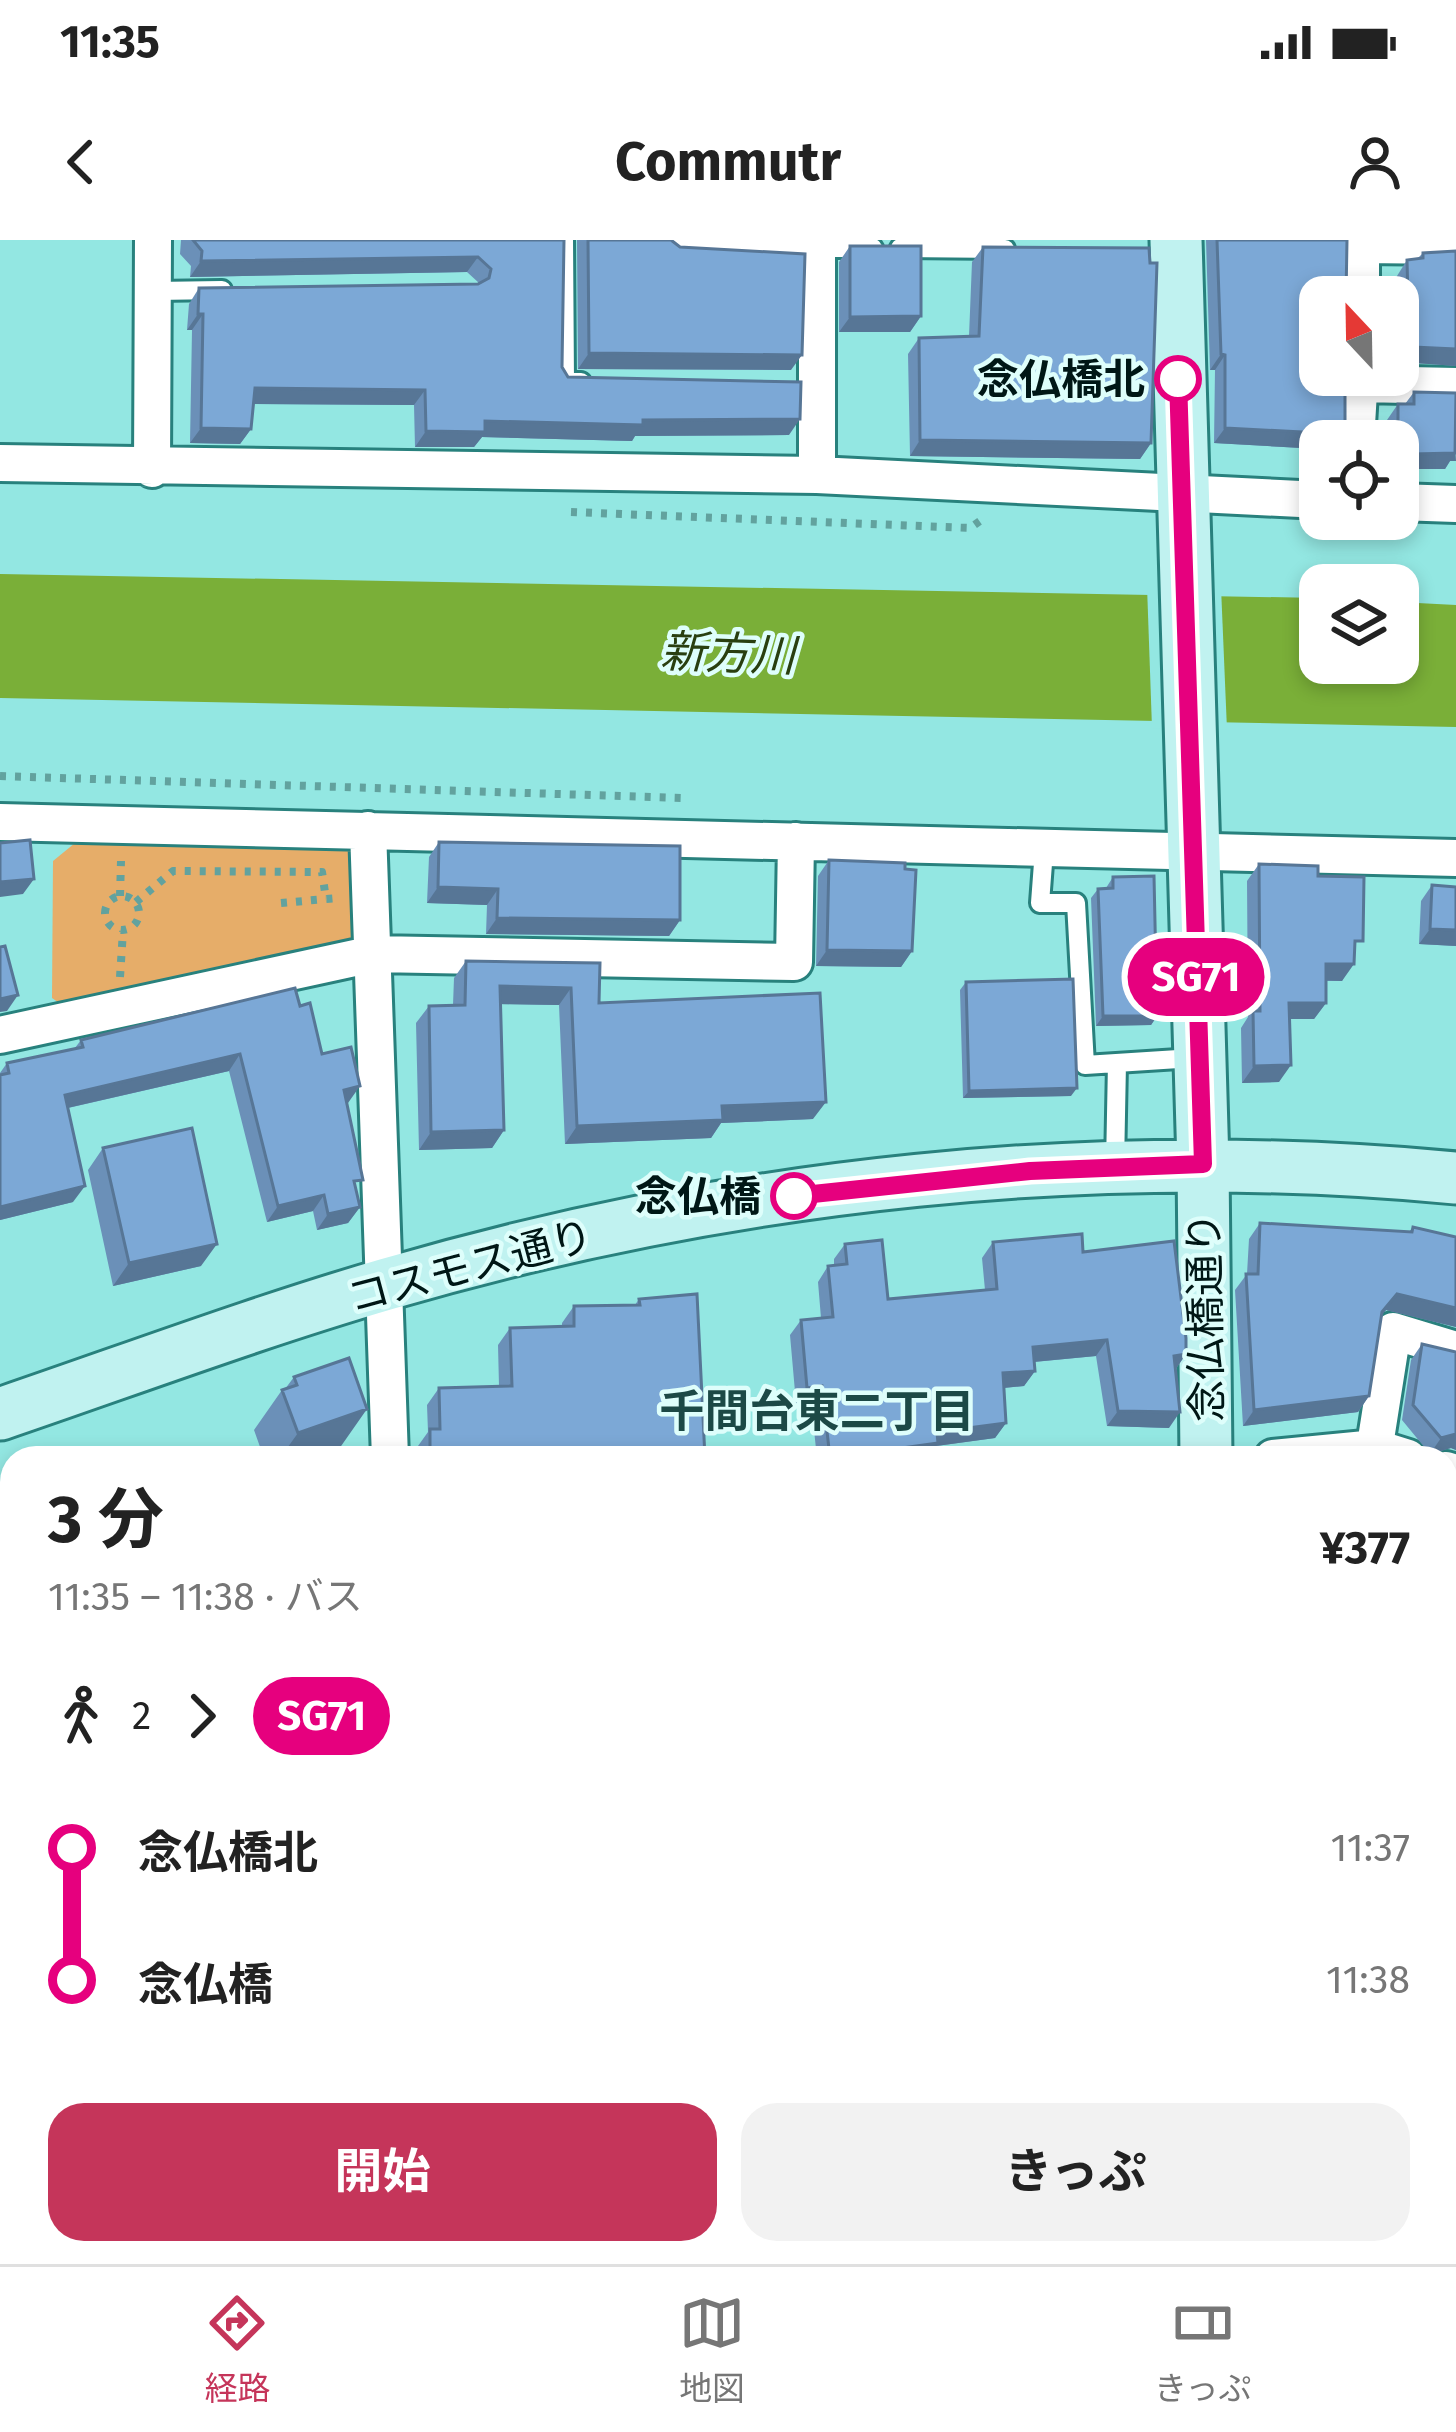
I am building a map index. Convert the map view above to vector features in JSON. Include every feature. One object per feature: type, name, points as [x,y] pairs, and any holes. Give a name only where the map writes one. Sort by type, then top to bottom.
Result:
[{"type":"street","points":[[152,469],[153,240]]},
{"type":"street","points":[[672,240],[818,244],[807,384],[817,475]]},
{"type":"street","points":[[1360,276],[1361,243],[1456,246]]},
{"type":"street","name":"念仏橋通り","points":[[1168,247],[1203,1164],[1206,1446]]},
{"type":"street","points":[[1419,384],[1456,386]]},
{"type":"street","points":[[0,464],[817,475],[1181,513],[1299,502]]},
{"type":"street","points":[[1419,503],[1456,504]]},
{"type":"street","points":[[0,822],[1456,858]]},
{"type":"street","points":[[368,830],[390,1446]]},
{"type":"street","points":[[0,1035],[373,954],[794,962],[796,842]]},
{"type":"street","name":"コスモス通り","points":[[0,1414],[386,1284],[574,1236],[732,1205],[884,1182],[1115,1167],[1203,1164],[1456,1178]]},
{"type":"street","points":[[1387,1446],[1393,1331],[1456,1350]]},
{"type":"lane","points":[[564,240],[566,382],[611,382]]},
{"type":"lane","points":[[818,244],[1032,249]]},
{"type":"lane","points":[[154,291],[244,290]]},
{"type":"lane","points":[[1044,850],[1040,903],[1076,903],[1084,1065],[1199,1058]]},
{"type":"lane","points":[[1115,1167],[1117,1063]]},
{"type":"path","points":[[559,512],[970,528]]},
{"type":"path","points":[[136,902],[172,871],[322,872],[326,899]]},
{"type":"path","points":[[115,897],[136,902],[138,919],[131,927],[123,931],[107,920],[106,910],[115,897]]},
{"type":"path","points":[[281,903],[350,897]]},
{"type":"shaded area","points":[[75,843],[351,848],[351,944],[72,1012],[52,998],[53,861]]},
{"type":"water","name":"新方川","points":[[0,574],[1299,598],[1299,684],[1419,684],[1419,603],[1456,605],[1456,727],[0,698]]},
{"type":"pier","points":[[1147,586],[1221,587],[1227,730],[1152,728]]},
{"type":"building","points":[[193,240],[564,240],[562,367],[568,377],[801,382],[800,419],[643,420],[643,425],[485,421],[485,432],[426,431],[425,390],[255,388],[251,429],[201,428],[203,314],[198,314],[199,288],[478,284],[489,278],[491,269],[478,257],[201,261],[202,251]]},
{"type":"building","points":[[588,240],[671,240],[680,247],[805,254],[802,355],[589,353]]},
{"type":"building","points":[[1217,240],[1347,240],[1346,276],[1299,276],[1299,396],[1345,396],[1345,420],[1299,420],[1299,432],[1225,428],[1225,355],[1221,354]]},
{"type":"building","points":[[850,246],[921,246],[921,316],[850,317]]},
{"type":"building","points":[[983,247],[1149,248],[1150,263],[1157,263],[1151,443],[920,440],[919,338],[979,336]]},
{"type":"building","points":[[1456,251],[1456,349],[1419,347],[1419,276],[1407,276],[1407,260],[1423,258],[1423,253]]},
{"type":"building","points":[[1419,392],[1456,393],[1455,453],[1419,454],[1419,420],[1398,420],[1398,404],[1414,404]]},
{"type":"building","points":[[30,840],[34,879],[0,882],[0,843]]},
{"type":"building","points":[[439,842],[680,846],[680,920],[497,918],[498,889],[438,887]]},
{"type":"building","points":[[829,860],[905,863],[905,869],[916,870],[912,951],[827,950]]},
{"type":"building","points":[[1259,864],[1318,866],[1318,876],[1364,877],[1363,941],[1355,941],[1354,964],[1326,964],[1326,1003],[1289,1003],[1291,1065],[1254,1066],[1253,1011],[1260,1011]]},
{"type":"building","points":[[1154,876],[1157,1016],[1103,1016],[1098,889],[1113,888],[1113,877]]},
{"type":"building","points":[[1432,885],[1456,887],[1456,930],[1430,929]]},
{"type":"building","points":[[5,946],[18,995],[0,999],[0,947]]},
{"type":"building","points":[[466,961],[600,963],[599,1003],[820,993],[826,1102],[722,1106],[723,1120],[577,1126],[571,988],[500,986],[504,1130],[431,1132],[429,1006],[465,1005]]},
{"type":"building","points":[[1073,979],[1077,1088],[969,1091],[966,982]]},
{"type":"building","points":[[295,988],[300,1006],[310,1003],[322,1054],[351,1047],[360,1086],[344,1090],[363,1180],[354,1181],[360,1207],[328,1214],[324,1195],[278,1206],[240,1054],[65,1095],[85,1186],[0,1207],[0,1075],[9,1073],[7,1063],[83,1047],[81,1040]]},
{"type":"building","points":[[192,1128],[217,1244],[129,1263],[103,1148]]},
{"type":"building","points":[[1260,1223],[1412,1232],[1413,1227],[1456,1237],[1456,1308],[1397,1294],[1382,1312],[1369,1396],[1254,1410],[1246,1274],[1258,1274]]},
{"type":"building","points":[[1082,1234],[1083,1252],[1174,1241],[1186,1338],[1186,1354],[1174,1356],[1180,1412],[1118,1411],[1107,1340],[1033,1347],[1035,1371],[1003,1373],[1006,1423],[937,1432],[938,1443],[916,1446],[829,1446],[822,1386],[807,1388],[801,1320],[833,1317],[828,1266],[847,1264],[845,1244],[882,1240],[888,1299],[997,1289],[993,1242]]},
{"type":"building","points":[[697,1294],[704,1446],[430,1446],[430,1429],[440,1429],[439,1388],[512,1386],[510,1328],[574,1326],[574,1306],[640,1305],[639,1299]]},
{"type":"building","points":[[1422,1344],[1456,1352],[1456,1434],[1441,1438],[1413,1405]]},
{"type":"building","points":[[349,1358],[367,1409],[298,1433],[282,1390],[297,1385],[294,1377]]},
{"type":"bus line","name":"SG71","points":[[794,1196],[884,1182],[1203,1164],[1178,379]]},
{"type":"place","name":"念仏橋北","points":[[1178,379]]},
{"type":"place","name":"念仏橋","points":[[794,1196]]},
{"type":"district","name":"千間台東二丁目","points":[[817,1411]]}]
